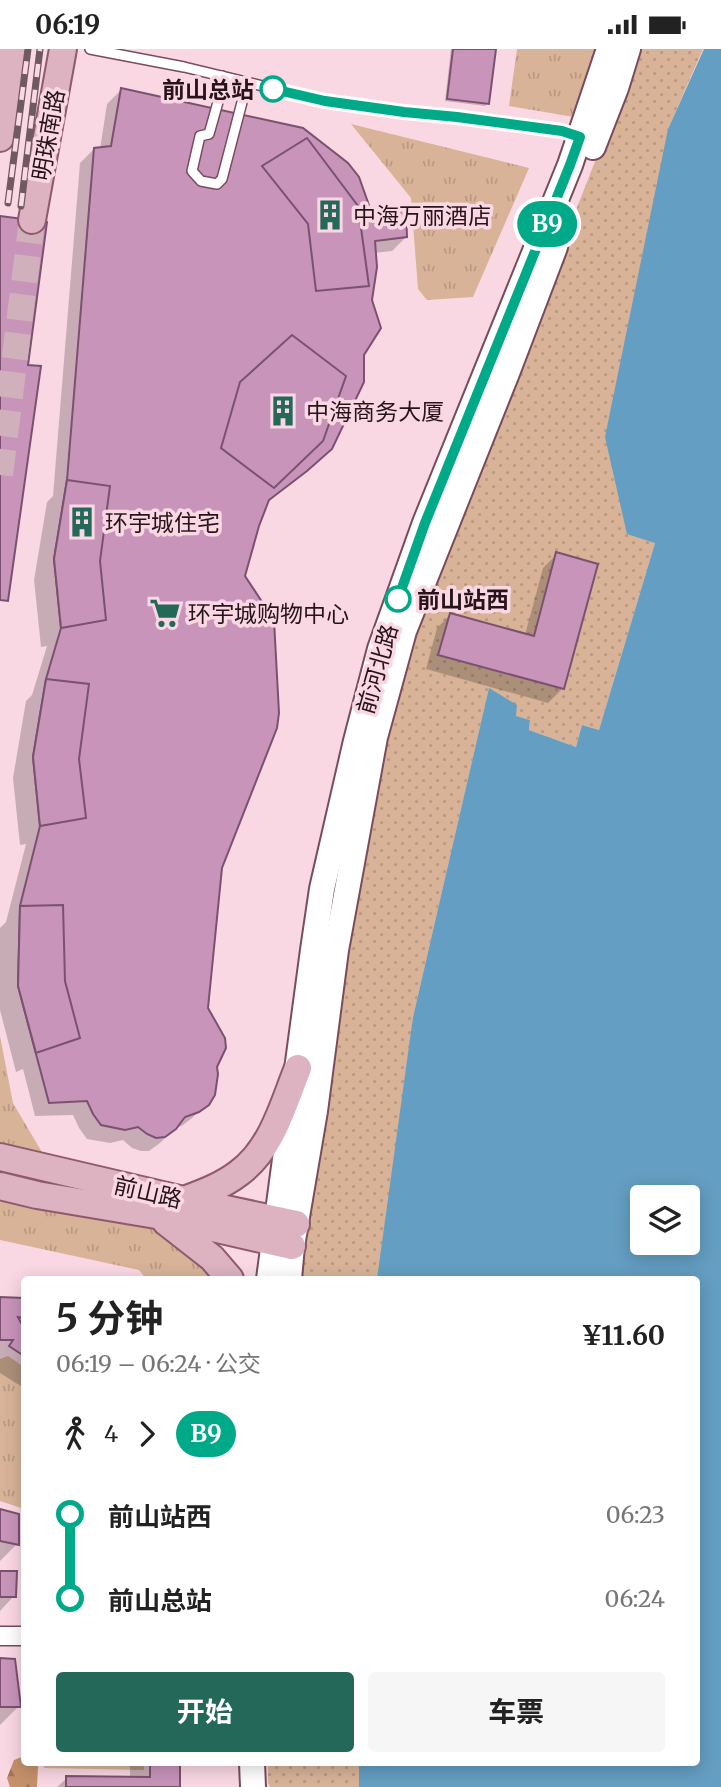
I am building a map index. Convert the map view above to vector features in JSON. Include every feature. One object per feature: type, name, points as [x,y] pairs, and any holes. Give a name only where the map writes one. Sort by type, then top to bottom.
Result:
[{"type":"main road","name":"明珠南路","points":[[0,138],[13,49]]},
{"type":"main road","name":"明珠南路","points":[[32,220],[63,49]]},
{"type":"main road","name":"前河北路","points":[[289,1276],[285,1233],[298,1068],[313,950],[322,889],[380,649],[425,523],[570,165],[609,49]]},
{"type":"main road","name":"前河北路","points":[[270,1276],[285,1233],[315,1111],[336,950],[375,737],[404,631],[507,373],[628,49]]},
{"type":"main road","points":[[184,1200],[222,1184],[240,1173],[258,1156],[271,1133],[298,1068]]},
{"type":"main road","name":"前山路","points":[[6,1158],[184,1200],[285,1233]]},
{"type":"main road","name":"前山路","points":[[5,1189],[156,1215],[285,1233]]},
{"type":"main road","points":[[156,1215],[212,1258],[227,1276]]},
{"type":"main road","points":[[252,1766],[253,1787]]},
{"type":"main road","points":[[269,1766],[269,1787]]},
{"type":"street","points":[[0,1636],[21,1636]]},
{"type":"lane","points":[[89,49],[222,76],[325,101],[562,131],[580,137]]},
{"type":"lane","points":[[222,76],[209,134],[200,137],[192,171],[201,181],[217,184],[222,179],[247,83]]},
{"type":"green space","points":[[517,49],[596,49],[574,117],[509,106]]},
{"type":"green space","points":[[624,49],[703,49],[668,129],[655,543],[599,730],[582,725],[576,747],[529,730],[530,720],[515,716],[489,689],[413,1017],[386,1276],[278,1276],[387,693],[603,141]]},
{"type":"green space","points":[[351,124],[529,168],[473,297],[427,300],[418,289],[411,198]]},
{"type":"green space","points":[[0,1036],[13,1103],[46,1159],[0,1149]]},
{"type":"green space","points":[[0,1194],[153,1228],[212,1276],[144,1276],[139,1270],[0,1240]]},
{"type":"green space","points":[[8,1356],[21,1365],[21,1508],[0,1501],[0,1359]]},
{"type":"green space","points":[[21,1757],[21,1766],[37,1766],[37,1787],[10,1787],[7,1778],[14,1760]]},
{"type":"green space","points":[[144,1766],[144,1770],[44,1768]]},
{"type":"green space","points":[[268,1766],[359,1766],[359,1787],[270,1787]]},
{"type":"water","points":[[704,49],[721,49],[721,1787],[359,1787],[359,1766],[700,1766],[700,1276],[377,1276],[413,1017],[489,688],[517,705],[516,716],[530,720],[529,730],[576,747],[582,725],[599,730],[655,543],[627,534],[605,437],[668,129]]},
{"type":"building","points":[[453,49],[496,49],[489,104],[447,99]]},
{"type":"building","name":"环宇城购物中心","points":[[121,88],[303,128],[348,163],[359,177],[370,208],[406,205],[407,237],[375,241],[377,267],[372,300],[381,328],[364,355],[364,382],[332,449],[269,500],[245,576],[274,620],[279,713],[277,728],[222,868],[208,1008],[225,1038],[226,1048],[217,1067],[215,1095],[209,1105],[185,1117],[176,1129],[165,1137],[156,1138],[138,1127],[125,1130],[101,1125],[87,1101],[49,1103],[18,986],[20,906],[40,826],[33,757],[46,679],[61,628],[54,559],[67,480],[94,148],[111,146]]},
{"type":"building","name":"中海万丽酒店","points":[[307,138],[358,206],[369,286],[316,291],[308,224],[262,166]]},
{"type":"building","points":[[0,216],[47,222],[28,365],[41,366],[8,601],[0,600]]},
{"type":"building","name":"中海商务大厦","points":[[292,335],[346,376],[323,441],[274,488],[221,448],[240,382]]},
{"type":"building","name":"环宇城住宅","points":[[67,480],[110,486],[100,561],[106,620],[61,628],[54,559]]},
{"type":"building","points":[[556,552],[598,564],[564,689],[438,655],[450,613],[534,636]]},
{"type":"building","points":[[46,679],[89,684],[79,759],[86,818],[40,826],[33,757]]},
{"type":"building","points":[[63,905],[65,981],[80,1038],[36,1053],[18,986],[20,906]]},
{"type":"building","points":[[0,1297],[21,1298],[21,1318],[18,1317],[21,1323],[21,1354],[9,1346],[13,1340],[0,1340]]},
{"type":"building","points":[[0,1509],[19,1514],[19,1545],[0,1541]]},
{"type":"building","points":[[0,1571],[17,1571],[16,1597],[0,1597]]},
{"type":"building","points":[[0,1658],[15,1659],[21,1707],[0,1707]]},
{"type":"building","points":[[150,1766],[180,1766],[180,1787],[66,1787],[66,1776],[150,1777]]},
{"type":"tunnel","points":[[0,475],[32,220]]},
{"type":"railway","points":[[8,203],[28,49]]},
{"type":"railway","points":[[21,206],[40,49]]},
{"type":"bus line","name":"B9","points":[[273,89],[325,101],[562,131],[580,137],[425,523],[398,599]]},
{"type":"place","name":"前山总站","points":[[273,89]]},
{"type":"place","name":"中海万丽酒店","points":[[330,215]]},
{"type":"place","name":"中海商务大厦","points":[[283,411]]},
{"type":"place","name":"环宇城住宅","points":[[82,522]]},
{"type":"place","name":"前山站西","points":[[398,599]]},
{"type":"place","name":"环宇城购物中心","points":[[165,613]]}]
